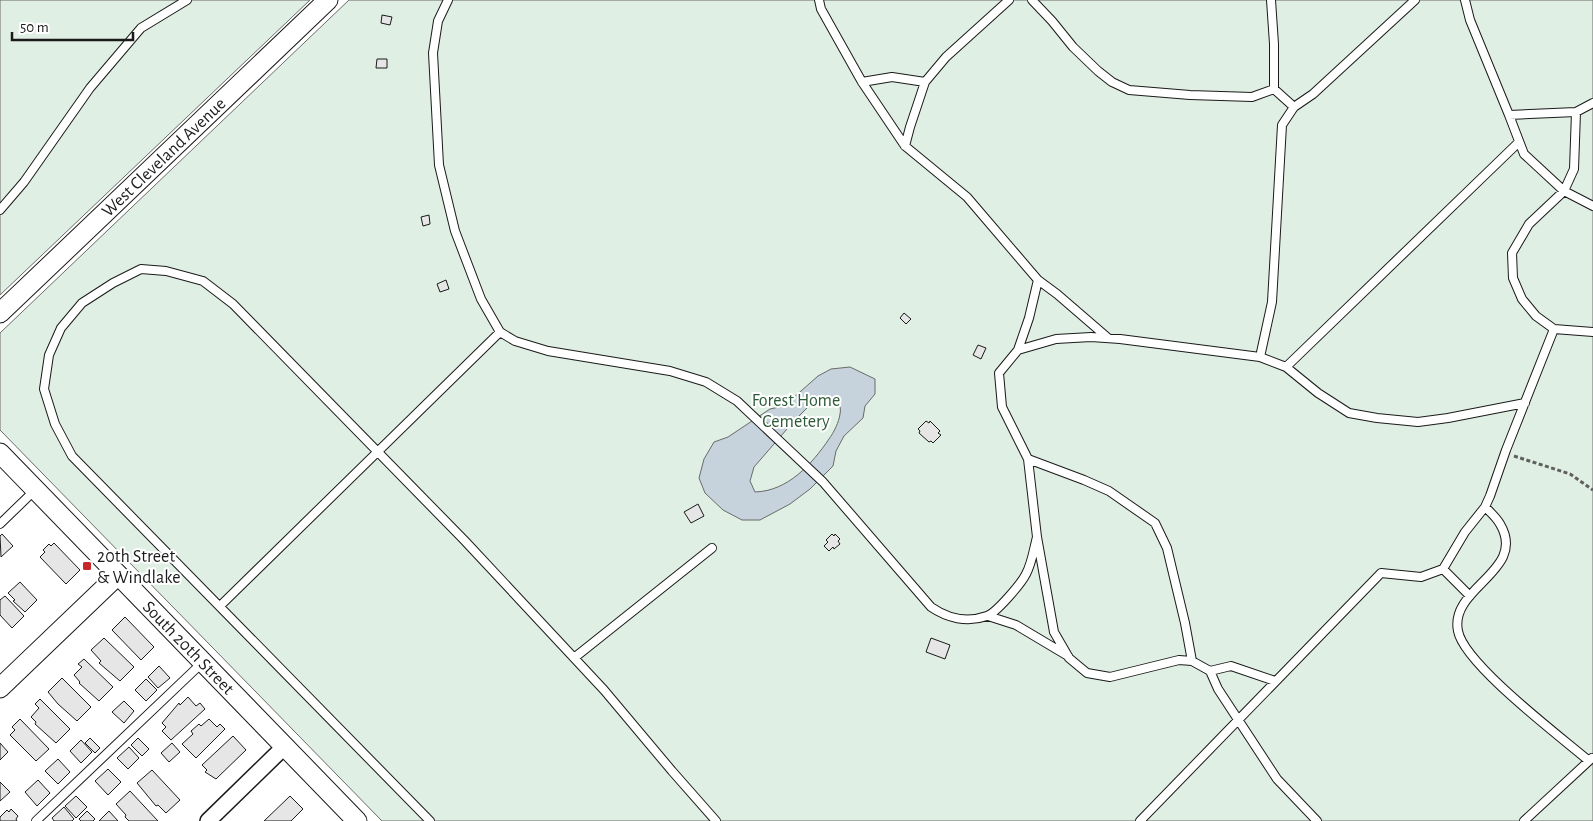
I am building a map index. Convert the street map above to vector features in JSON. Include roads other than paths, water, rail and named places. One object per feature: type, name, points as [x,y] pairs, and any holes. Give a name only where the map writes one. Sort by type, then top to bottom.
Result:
[{"type":"street","name":"West Cleveland Avenue","points":[[0,312],[328,0]]},
{"type":"street","name":"South 20th Street","points":[[0,453],[358,821]]},
{"type":"street","points":[[0,688],[118,575]]},
{"type":"street","points":[[208,821],[285,746]]},
{"type":"lane","points":[[0,210],[24,182],[90,88],[141,28],[187,0]]},
{"type":"lane","points":[[448,0],[438,21],[433,53],[439,165],[455,231],[481,299],[500,332],[515,341],[548,351],[670,371],[706,382],[738,401],[823,482],[931,607],[940,613],[954,618],[969,619],[988,616],[1016,624],[1069,658],[1087,673],[1110,677],[1179,660],[1192,661],[1210,672],[1218,689],[1277,779],[1317,821]]},
{"type":"lane","points":[[819,0],[822,9],[862,82],[905,146],[967,197],[1038,280],[1058,294],[1108,338]]},
{"type":"lane","points":[[905,146],[925,82],[946,57],[1009,0]]},
{"type":"lane","points":[[1032,0],[1073,47],[1098,71],[1112,82],[1129,90],[1190,95],[1252,96],[1274,89]]},
{"type":"lane","points":[[1271,0],[1274,44],[1274,89],[1294,107]]},
{"type":"lane","points":[[1260,357],[1272,302],[1282,125],[1294,107],[1313,94],[1414,0]]},
{"type":"lane","points":[[1466,0],[1470,20],[1524,154],[1564,191],[1593,206]]},
{"type":"lane","points":[[862,82],[892,77],[925,82]]},
{"type":"lane","points":[[1509,115],[1576,112],[1593,103]]},
{"type":"lane","points":[[1576,112],[1574,169],[1564,191],[1529,224],[1512,253],[1513,278],[1522,299],[1536,316],[1554,329],[1593,332]]},
{"type":"lane","points":[[1286,367],[1519,142]]},
{"type":"lane","points":[[430,821],[72,456],[55,424],[44,389],[49,355],[61,328],[82,303],[112,283],[141,269],[166,271],[203,281],[233,304],[465,540],[574,658],[716,821]]},
{"type":"lane","points":[[1038,280],[1029,318],[1018,350],[999,374],[1001,399],[1002,408],[1028,459],[1037,537],[1054,632],[1069,658]]},
{"type":"lane","points":[[1140,821],[1381,573],[1421,577],[1443,569],[1465,532],[1485,507],[1554,329]]},
{"type":"lane","points":[[220,606],[500,332]]},
{"type":"lane","points":[[1018,350],[1056,339],[1091,337],[1260,357],[1286,367],[1349,413],[1378,418],[1418,422],[1525,404]]},
{"type":"lane","points":[[1028,459],[1108,491],[1154,523],[1167,548],[1186,622],[1192,661]]},
{"type":"lane","points":[[0,524],[36,490]]},
{"type":"lane","points":[[1485,507],[1500,524],[1506,540],[1505,552],[1492,574],[1461,607],[1457,619],[1458,632],[1464,646],[1478,663],[1524,707],[1591,759],[1524,821]]},
{"type":"lane","points":[[988,616],[1011,595],[1026,574],[1037,537]]},
{"type":"lane","points":[[574,658],[712,548]]},
{"type":"lane","points":[[1443,569],[1470,596]]},
{"type":"lane","points":[[36,821],[203,662]]},
{"type":"lane","points":[[1210,672],[1232,666],[1275,681]]},
{"type":"place","name":"20th Street & Windlake","points":[[87,566]]},
{"type":"park label","name":"Forest Home Cemetery","points":[[796,410]]}]
